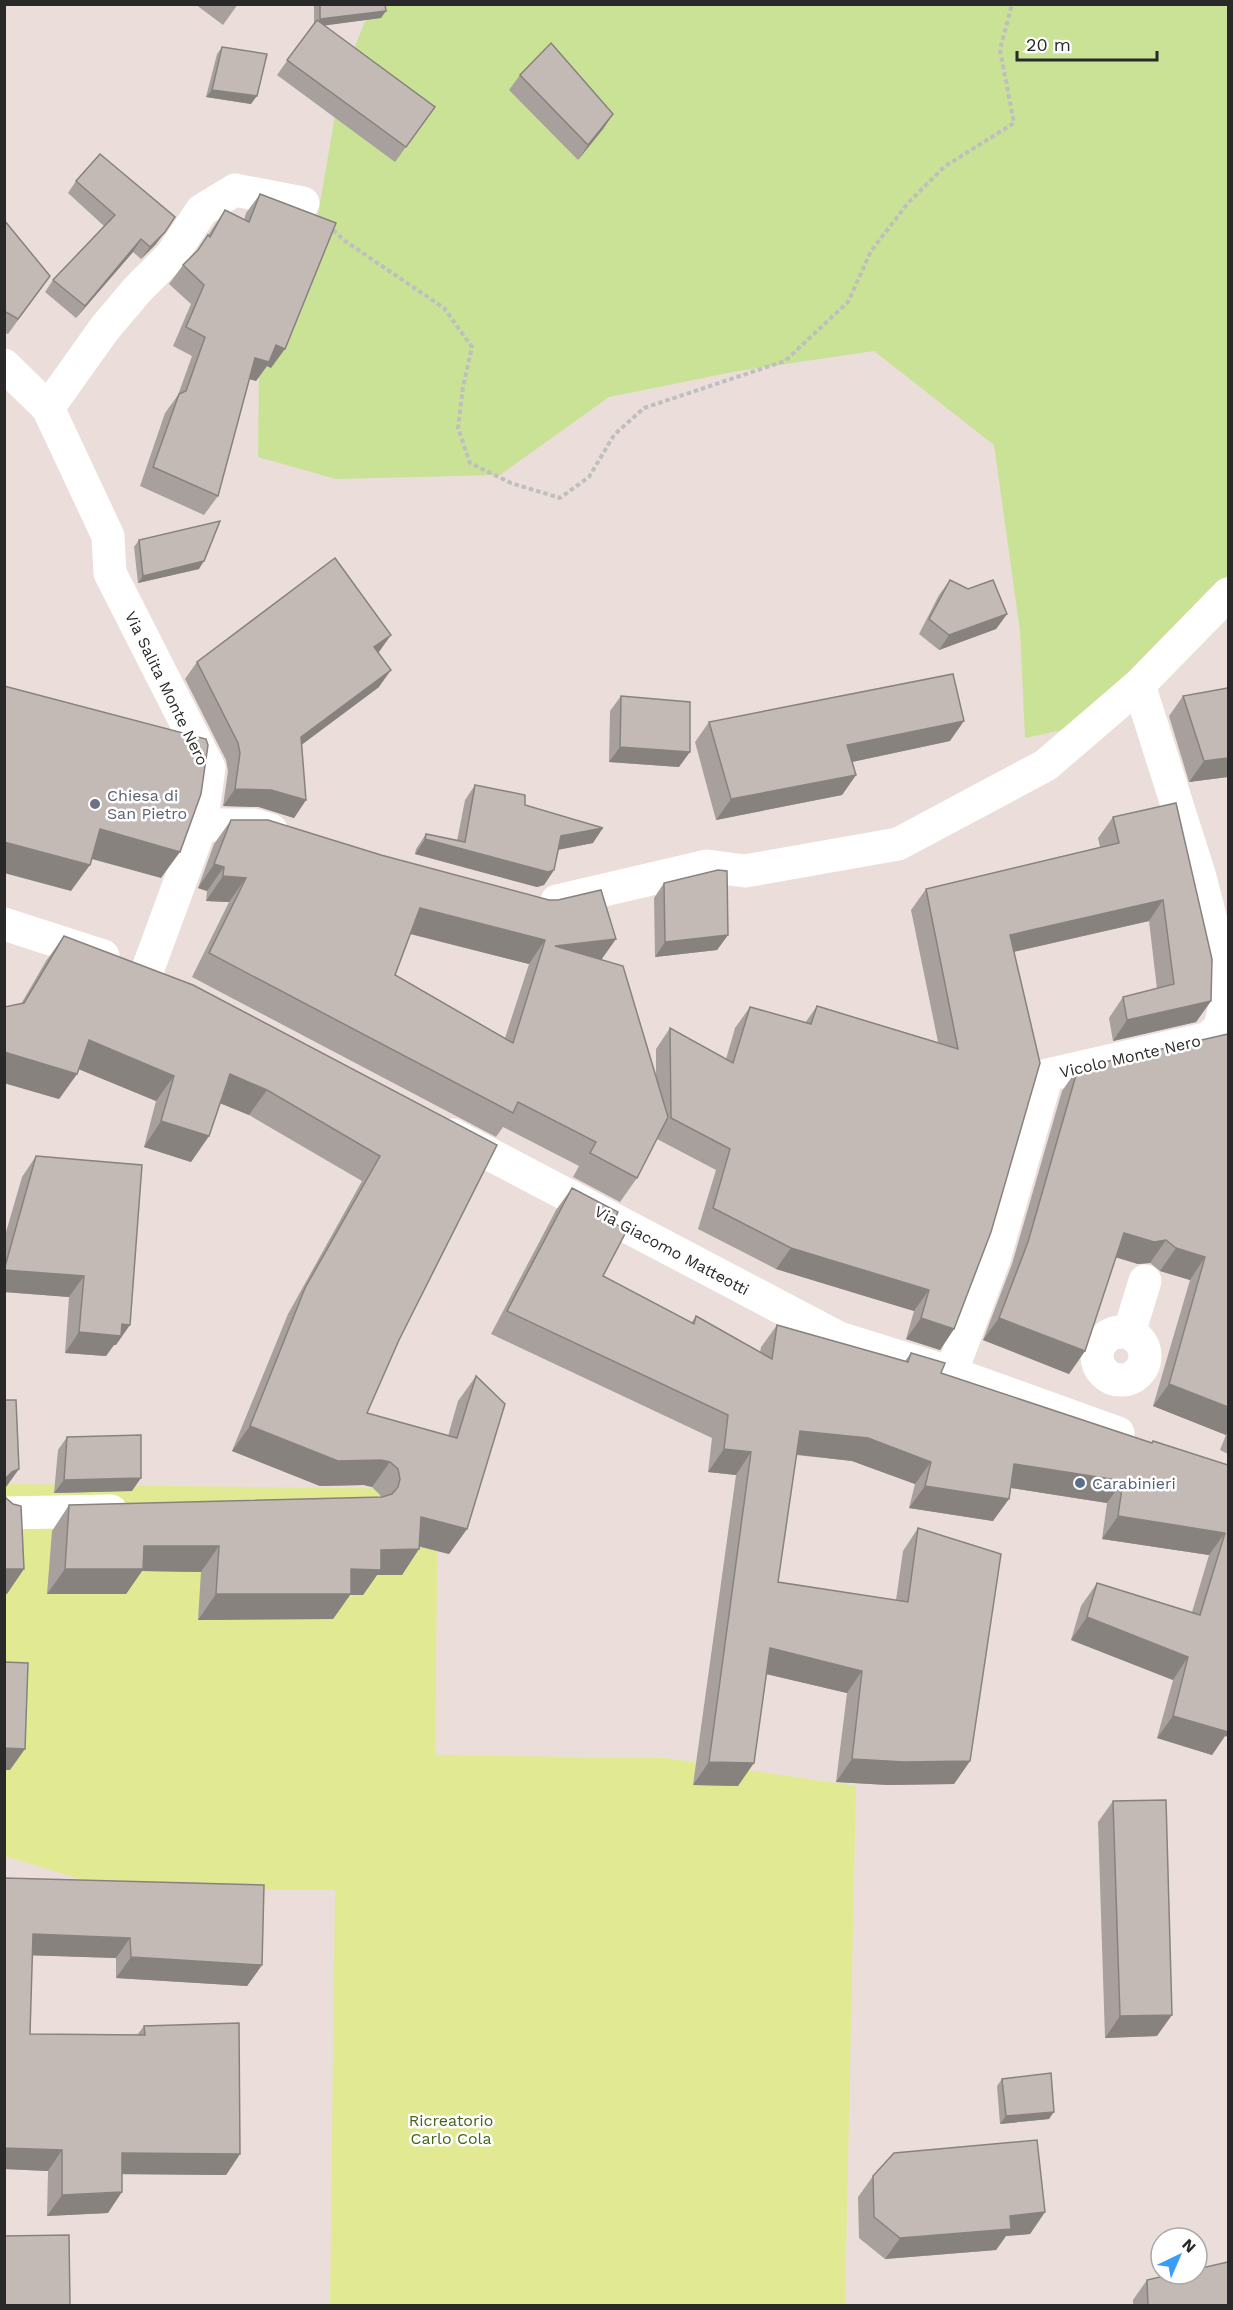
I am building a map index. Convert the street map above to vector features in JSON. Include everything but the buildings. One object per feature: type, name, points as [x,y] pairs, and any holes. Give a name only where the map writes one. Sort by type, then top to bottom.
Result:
[{"type":"street","points":[[48,408],[105,328],[138,289],[171,256],[202,210],[235,190],[303,203]]},
{"type":"street","name":"Via Salita Monte Nero","points":[[4,365],[48,408],[108,536],[110,573],[209,768],[201,825],[157,980],[109,958],[4,924]]},
{"type":"street","points":[[526,903],[537,906],[707,866],[745,872],[898,844],[1046,765],[1139,685],[1228,594]]},
{"type":"street","name":"Vicolo Monte Nero","points":[[951,1373],[994,1259],[1047,1075],[1209,1038],[1220,1027],[1225,1006],[1220,956],[1200,877],[1139,685]]},
{"type":"street","points":[[201,825],[254,825],[296,838]]},
{"type":"street","name":"Via Giacomo Matteotti","points":[[430,1123],[839,1338],[951,1373],[1140,1442]]},
{"type":"street","points":[[1096,1425],[1113,1380],[1106,1376],[1100,1368],[1097,1358],[1098,1348],[1110,1334],[1120,1331],[1129,1333],[1145,1281]]},
{"type":"street","points":[[4,1513],[136,1510]]},
{"type":"path","points":[[303,203],[345,241],[444,308],[472,347],[463,387],[458,428],[470,463],[511,483],[560,498],[589,477],[614,435],[644,408],[785,362],[848,302],[871,250],[908,203],[944,167],[1014,123],[1000,50],[1012,4]]},
{"type":"green space","points":[[372,5],[1228,5],[1228,611],[1119,718],[1025,738],[1020,631],[994,445],[874,351],[738,371],[609,397],[500,475],[336,479],[258,457],[259,358],[318,215],[341,80]]},
{"type":"green space","name":"Ricreatorio Carlo Cola","points":[[5,1484],[438,1489],[435,1755],[666,1758],[856,1786],[845,2305],[330,2305],[335,1890],[112,1889],[5,1856]]},
{"type":"place","name":"Chiesa di San Pietro","points":[[95,804]]},
{"type":"place","name":"Carabinieri","points":[[1080,1483]]}]
